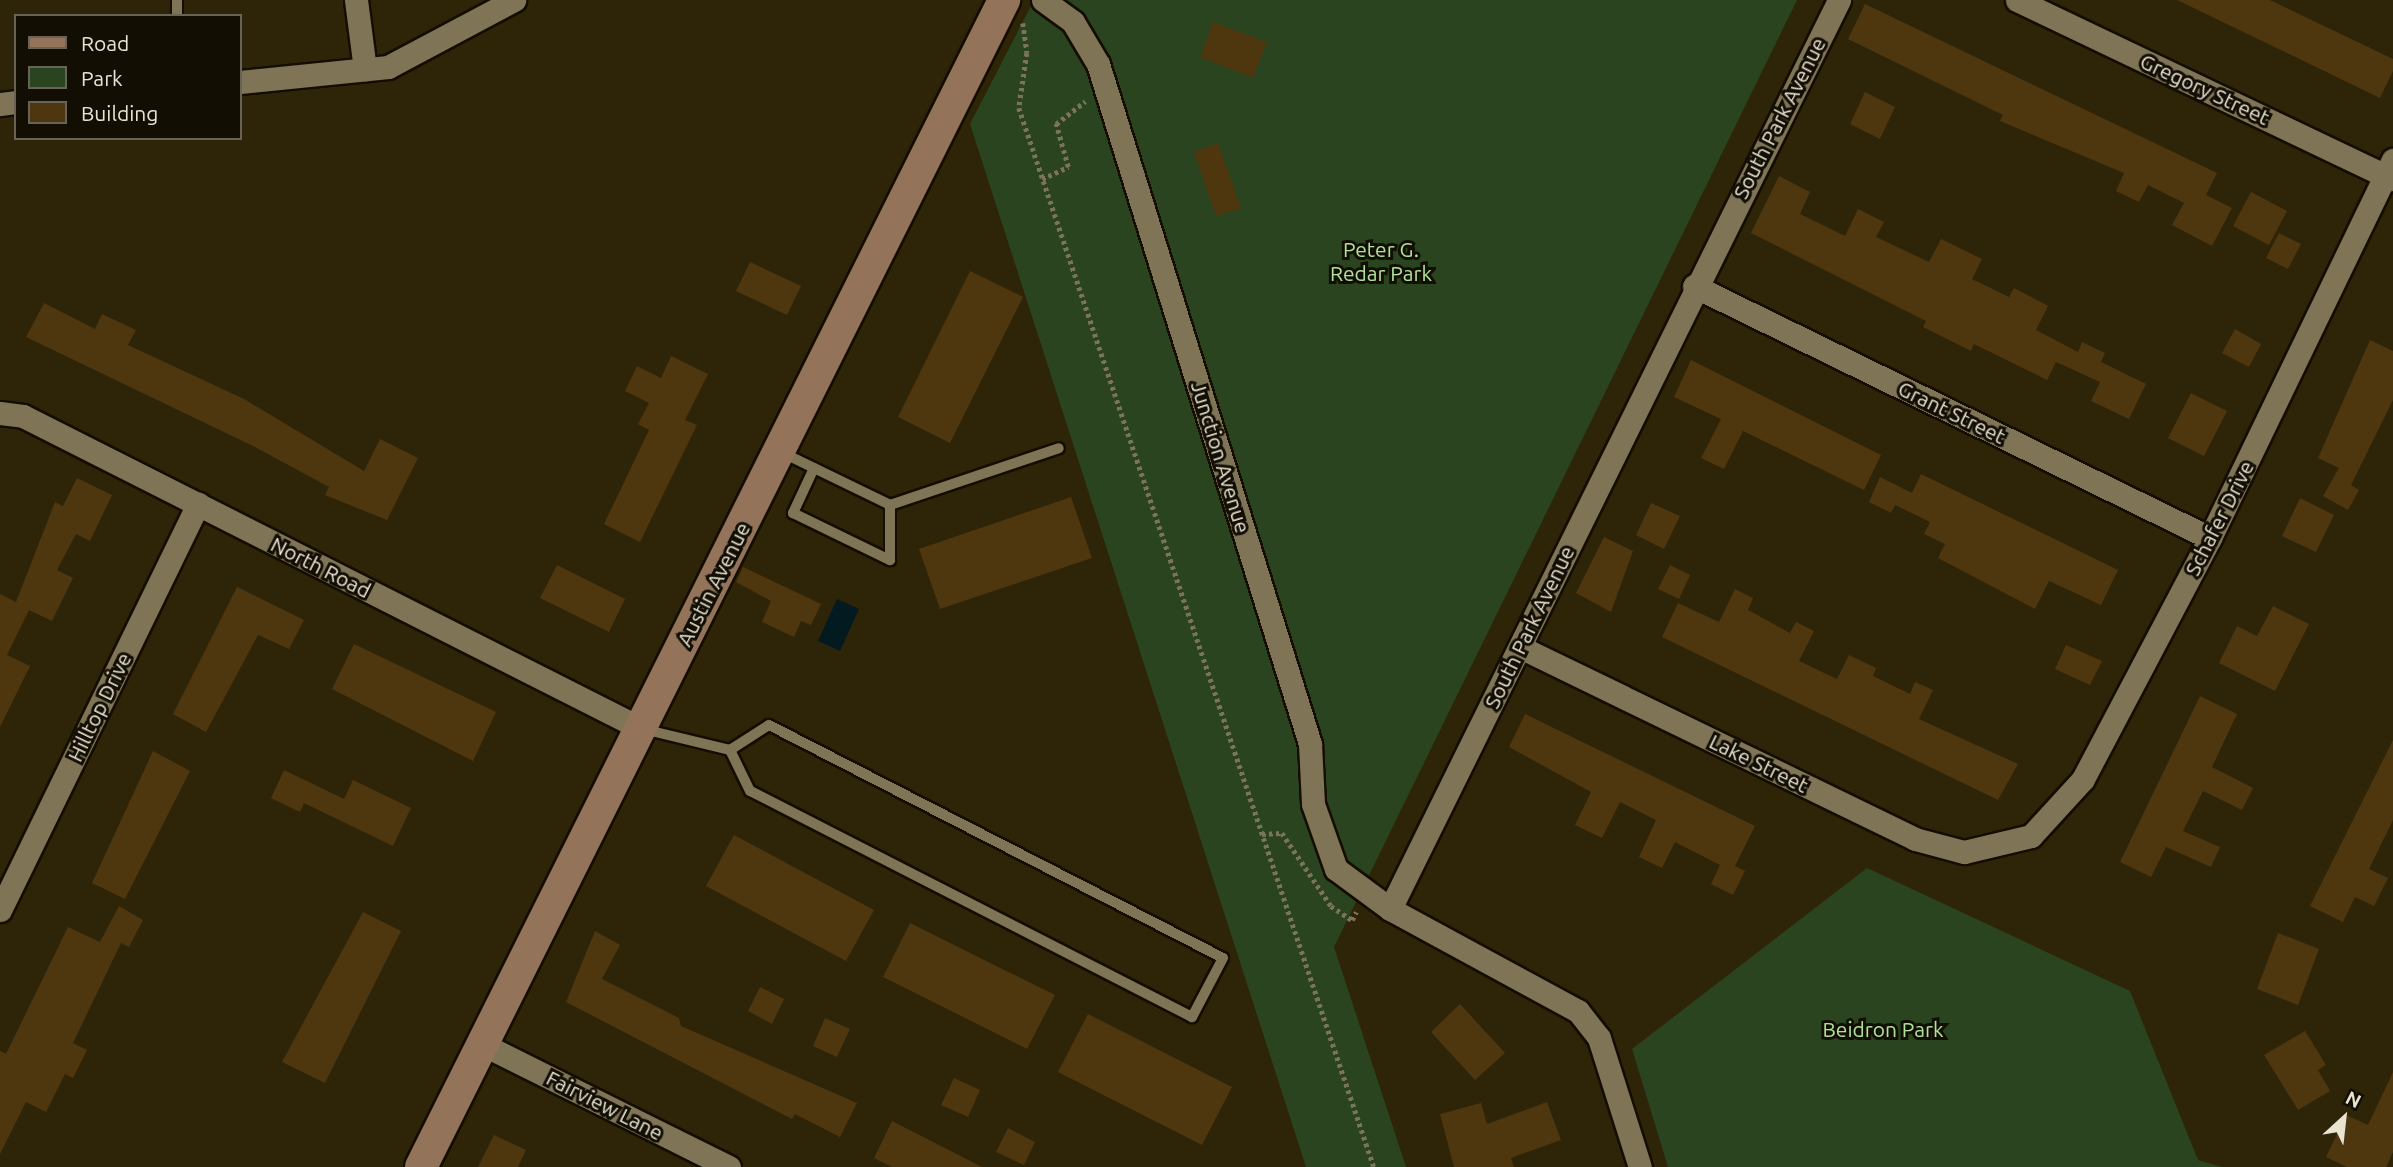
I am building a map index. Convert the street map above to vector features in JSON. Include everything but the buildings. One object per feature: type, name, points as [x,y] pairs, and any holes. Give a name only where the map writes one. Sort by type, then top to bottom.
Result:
[{"type":"street","points":[[356,0],[365,69]]},
{"type":"street","points":[[242,82],[388,67],[514,0]]},
{"type":"street","name":"South Park Avenue","points":[[1390,909],[1694,286],[1839,0]]},
{"type":"street","name":"Gregory Street","points":[[2017,0],[2390,171]]},
{"type":"street","name":"Junction Avenue","points":[[1025,3],[1073,22],[1104,81],[1310,744],[1321,838],[1336,869],[1390,909]]},
{"type":"street","name":"Austin Avenue","points":[[421,1167],[779,451],[1025,3]]},
{"type":"street","name":"Schafer Drive","points":[[2006,846],[2050,823],[2083,779],[2210,538],[2390,171]]},
{"type":"street","name":"Grant Street","points":[[1694,286],[2210,538]]},
{"type":"street","name":"North Road","points":[[0,413],[23,416],[640,728]]},
{"type":"street","name":"Hilltop Drive","points":[[0,910],[198,504]]},
{"type":"street","name":"Lake Street","points":[[1520,647],[1915,839],[1964,852],[2006,846]]},
{"type":"street","points":[[1390,909],[1578,1011],[1599,1038],[1640,1167]]},
{"type":"street","name":"Fairview Lane","points":[[482,1044],[729,1167]]},
{"type":"lane","points":[[779,451],[890,505],[1059,448]]},
{"type":"lane","points":[[814,468],[793,513],[890,560],[890,505]]},
{"type":"lane","points":[[640,728],[730,750],[769,725],[1223,958],[1192,1017],[750,791],[730,750]]},
{"type":"path","points":[[1025,3],[1019,108],[1374,1167]]},
{"type":"path","points":[[1042,179],[1068,167],[1056,124],[1104,81]]},
{"type":"green space","name":"Peter G. Redar Park","points":[[1034,0],[1797,0],[1334,947],[1406,1167],[1306,1167],[970,124]]},
{"type":"green space","name":"Beidron Park","points":[[1867,868],[2130,991],[2198,1160],[2222,1167],[1668,1167],[1632,1049]]},
{"type":"water","points":[[837,599],[859,609],[840,651],[818,641]]}]
